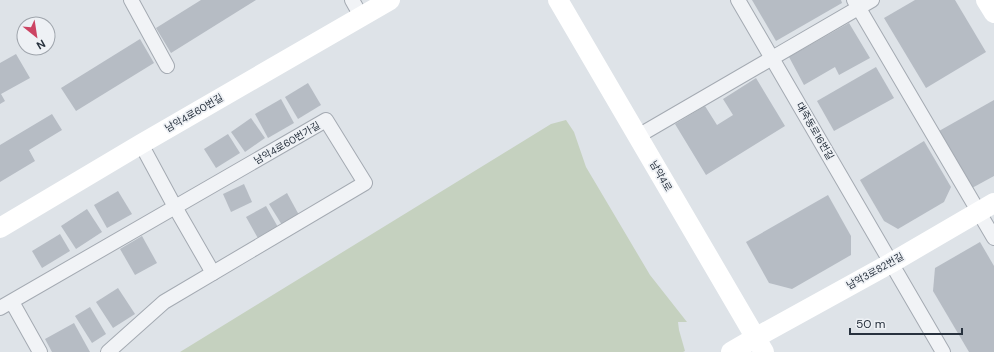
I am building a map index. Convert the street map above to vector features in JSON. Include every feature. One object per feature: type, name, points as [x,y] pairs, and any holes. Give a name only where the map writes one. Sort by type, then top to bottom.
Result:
[{"type":"street","points":[[131,0],[167,66]]},
{"type":"street","name":"남악4로60번길","points":[[0,228],[141,144],[356,8],[390,0]]},
{"type":"street","name":"남악4로","points":[[558,0],[760,345]]},
{"type":"street","name":"대죽동로16번길","points":[[738,0],[943,352]]},
{"type":"street","points":[[638,136],[772,58],[856,4],[872,0]]},
{"type":"street","points":[[986,0],[994,13]]},
{"type":"street","points":[[856,4],[986,207],[994,238]]},
{"type":"street","name":"남악4로60번가길","points":[[6,305],[326,120],[365,183],[164,302],[108,352]]},
{"type":"street","points":[[141,144],[213,273]]},
{"type":"street","name":"남악3로82번길","points":[[731,352],[760,345],[891,263],[986,207]]},
{"type":"street","points":[[6,305],[40,352]]},
{"type":"green space","points":[[566,120],[574,132],[586,167],[650,275],[687,322],[678,322],[685,351],[180,352],[551,124]]},
{"type":"building","points":[[201,0],[256,0],[171,53],[156,28]]},
{"type":"building","points":[[752,0],[841,0],[842,3],[776,41]]},
{"type":"building","points":[[915,0],[955,0],[986,52],[926,88],[884,18]]},
{"type":"building","points":[[849,23],[870,58],[839,75],[835,67],[804,85],[789,57]]},
{"type":"building","points":[[140,39],[154,63],[76,111],[61,88]]},
{"type":"building","points":[[16,54],[30,78],[1,94],[5,101],[0,104],[0,63]]},
{"type":"building","points":[[876,67],[894,98],[834,131],[817,101]]},
{"type":"building","points":[[756,78],[785,126],[706,175],[675,124],[705,106],[717,125],[733,115],[723,99]]},
{"type":"building","points":[[308,83],[321,105],[298,119],[285,97]]},
{"type":"building","points":[[281,99],[294,123],[268,138],[255,114]]},
{"type":"building","points":[[994,100],[994,176],[972,188],[939,131]]},
{"type":"building","points":[[52,114],[62,130],[29,150],[35,161],[0,182],[0,145]]},
{"type":"building","points":[[251,118],[265,138],[245,152],[231,132]]},
{"type":"building","points":[[228,134],[240,153],[216,168],[204,149]]},
{"type":"building","points":[[924,141],[951,187],[944,202],[898,229],[884,221],[860,180]]},
{"type":"building","points":[[244,184],[252,202],[231,212],[223,194]]},
{"type":"building","points":[[118,191],[132,214],[107,228],[94,205]]},
{"type":"building","points":[[287,193],[299,215],[282,225],[269,204]]},
{"type":"building","points":[[828,195],[851,236],[851,255],[792,289],[769,283],[746,242]]},
{"type":"building","points":[[266,206],[279,229],[259,240],[246,217]]},
{"type":"building","points":[[87,209],[102,232],[76,249],[61,226]]},
{"type":"building","points":[[60,234],[70,251],[42,268],[32,251]]},
{"type":"building","points":[[142,236],[157,263],[135,275],[120,249]]},
{"type":"building","points":[[980,242],[994,266],[994,352],[969,352],[933,291],[935,268]]},
{"type":"building","points":[[118,288],[135,314],[113,328],[96,302]]},
{"type":"building","points":[[90,307],[106,334],[92,343],[75,316]]},
{"type":"building","points":[[74,323],[90,352],[52,352],[45,339]]}]
